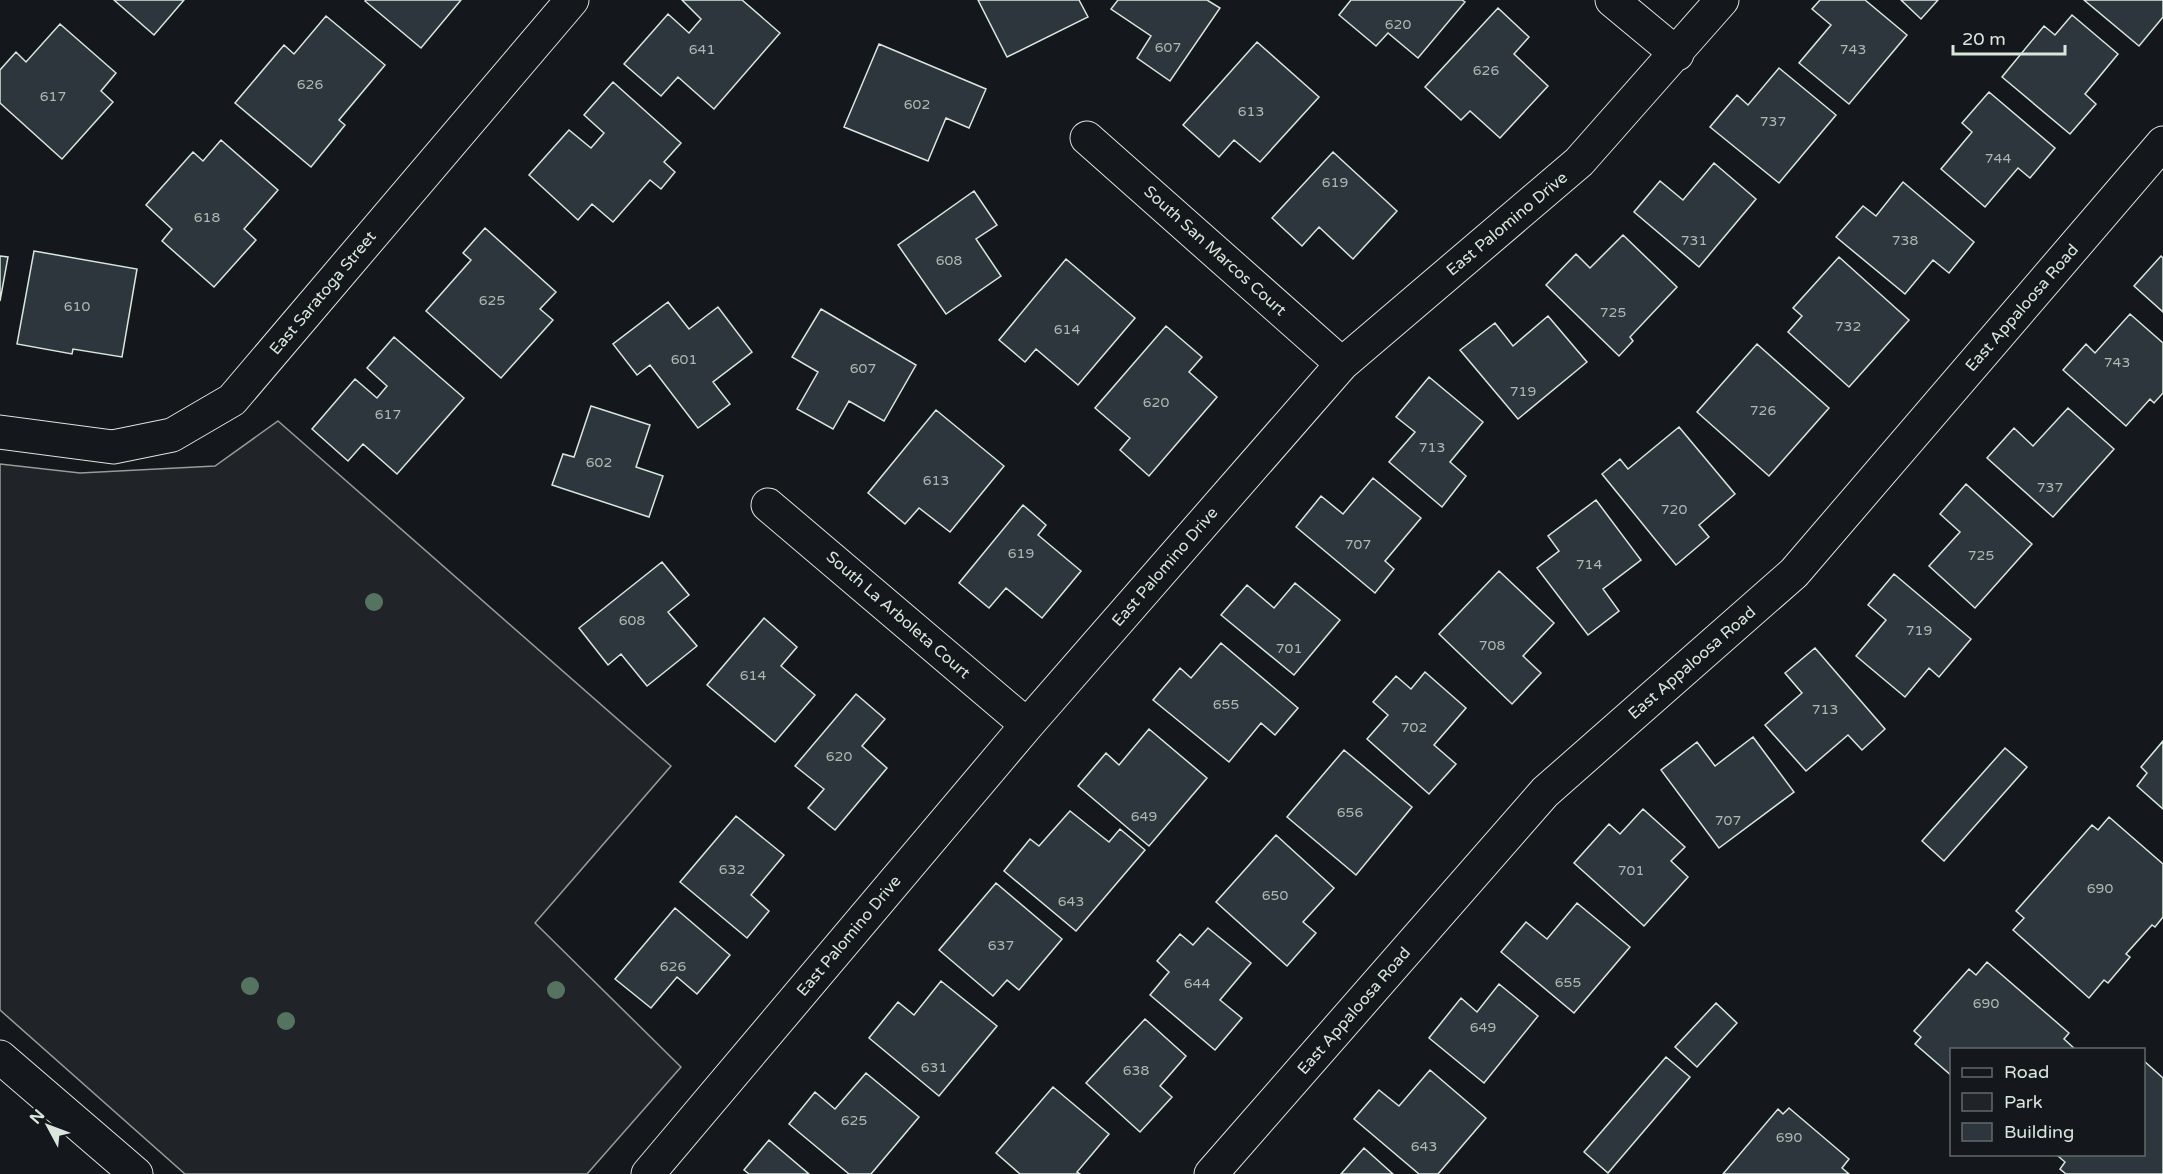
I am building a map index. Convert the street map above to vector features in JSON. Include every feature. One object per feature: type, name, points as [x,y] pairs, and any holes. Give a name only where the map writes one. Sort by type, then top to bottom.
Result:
[{"type":"street","name":"East Saratoga Street","points":[[0,432],[113,447],[172,435],[232,400],[572,0]]},
{"type":"street","points":[[1612,0],[1677,54]]},
{"type":"street","name":"East Palomino Drive","points":[[648,1174],[1027,725],[1342,364],[1579,162],[1677,54],[1722,0]]},
{"type":"street","name":"South San Marcos Court","points":[[1087,138],[1342,364]]},
{"type":"street","name":"East Appaloosa Road","points":[[1211,1174],[1545,792],[1794,573],[2163,143]]},
{"type":"street","name":"South La Arboleta Court","points":[[768,504],[1027,725]]},
{"type":"street","points":[[0,1057],[136,1174]]},
{"type":"green space","points":[[278,421],[671,766],[535,923],[681,1067],[587,1174],[185,1174],[0,1010],[0,464],[80,473],[215,466]]},
{"type":"building","points":[[114,0],[184,0],[154,35]]},
{"type":"building","points":[[366,0],[461,0],[421,48]]},
{"type":"building","points":[[682,0],[742,0],[780,33],[714,109],[678,77],[661,96],[624,64],[668,14],[689,33],[701,19]]},
{"type":"building","points":[[978,0],[1079,0],[1088,17],[1007,57]]},
{"type":"building","points":[[1118,0],[1207,0],[1220,8],[1170,81],[1137,58],[1151,36],[1111,9]]},
{"type":"building","points":[[1351,0],[1462,0],[1465,2],[1418,58],[1388,33],[1376,46],[1339,15]]},
{"type":"building","points":[[1820,0],[1865,0],[1907,35],[1849,104],[1799,63],[1831,25],[1812,9]]},
{"type":"building","points":[[1901,0],[1938,0],[1921,19]]},
{"type":"building","points":[[2084,0],[2163,0],[2163,17],[2139,46]]},
{"type":"building","points":[[1498,8],[1529,37],[1514,54],[1548,86],[1500,138],[1470,111],[1461,120],[1425,87]]},
{"type":"building","points":[[2072,15],[2118,54],[2085,94],[2096,104],[2070,134],[2002,77],[2044,26],[2055,35]]},
{"type":"building","points":[[326,16],[385,65],[339,120],[345,125],[311,167],[235,103],[284,45],[294,54]]},
{"type":"building","points":[[60,24],[116,73],[101,91],[113,102],[62,159],[0,103],[0,70],[16,52],[26,62]]},
{"type":"building","points":[[1257,42],[1319,97],[1260,162],[1234,140],[1219,157],[1183,125]]},
{"type":"building","points":[[879,44],[986,89],[969,128],[946,118],[928,161],[844,127]]},
{"type":"building","points":[[1779,68],[1836,115],[1779,183],[1710,127],[1737,95],[1748,105]]},
{"type":"building","points":[[613,82],[681,143],[664,162],[675,172],[661,189],[650,180],[613,222],[592,204],[578,220],[529,175],[569,130],[591,148],[604,133],[584,115]]},
{"type":"building","points":[[1989,92],[2055,148],[2030,178],[2018,168],[1985,207],[1941,169],[1972,132],[1962,123]]},
{"type":"building","points":[[221,140],[278,190],[244,229],[256,240],[214,287],[162,241],[172,229],[146,205],[193,152],[203,161]]},
{"type":"building","points":[[1333,152],[1397,211],[1353,259],[1319,227],[1302,246],[1272,218]]},
{"type":"building","points":[[1714,163],[1756,199],[1699,267],[1634,212],[1660,181],[1683,200]]},
{"type":"building","points":[[1903,182],[1974,242],[1949,273],[1933,260],[1905,294],[1836,237],[1863,206],[1876,216]]},
{"type":"building","points":[[974,191],[997,225],[976,239],[1001,276],[946,314],[898,245]]},
{"type":"building","points":[[485,228],[556,292],[540,309],[553,320],[501,378],[426,311],[471,260],[463,253]]},
{"type":"building","points":[[1623,235],[1677,287],[1630,337],[1633,341],[1619,356],[1546,285],[1576,254],[1590,268]]},
{"type":"building","points":[[34,251],[137,269],[122,357],[73,349],[72,354],[17,344]]},
{"type":"building","points":[[0,256],[8,257],[0,301]]},
{"type":"building","points":[[2161,256],[2163,258],[2163,312],[2134,286]]},
{"type":"building","points":[[1839,257],[1909,320],[1849,387],[1788,332],[1802,316],[1793,308]]},
{"type":"building","points":[[1066,259],[1135,318],[1078,385],[1036,349],[1025,362],[999,340]]},
{"type":"building","points":[[668,302],[689,329],[718,307],[752,352],[713,382],[730,404],[698,428],[650,365],[637,375],[613,344]]},
{"type":"building","points":[[821,309],[916,365],[884,421],[849,401],[833,429],[797,409],[818,372],[792,357]]},
{"type":"building","points":[[2130,314],[2163,343],[2163,393],[2154,403],[2150,399],[2126,426],[2063,370],[2086,344],[2095,353]]},
{"type":"building","points":[[1548,316],[1587,362],[1518,419],[1460,350],[1495,323],[1513,346]]},
{"type":"building","points":[[1166,326],[1202,357],[1189,372],[1217,397],[1149,476],[1120,450],[1130,438],[1095,408]]},
{"type":"building","points":[[394,337],[464,398],[397,474],[363,444],[348,461],[312,429],[355,379],[377,398],[387,386],[367,368]]},
{"type":"building","points":[[1757,344],[1829,408],[1769,476],[1697,412]]},
{"type":"building","points":[[1429,377],[1483,422],[1450,462],[1466,476],[1442,507],[1389,462],[1415,432],[1396,417]]},
{"type":"building","points":[[591,406],[650,425],[636,467],[663,476],[649,517],[552,485],[563,454],[574,457]]},
{"type":"building","points":[[2068,408],[2114,449],[2053,517],[1987,458],[2014,428],[2033,446]]},
{"type":"building","points":[[936,410],[1004,466],[950,532],[919,508],[905,524],[868,493]]},
{"type":"building","points":[[1679,427],[1735,494],[1699,525],[1709,537],[1676,565],[1602,474],[1620,459],[1628,469]]},
{"type":"building","points":[[1373,478],[1421,518],[1385,561],[1394,569],[1375,593],[1296,527],[1321,496],[1343,514]]},
{"type":"building","points":[[1966,484],[2032,544],[1975,608],[1929,566],[1960,532],[1940,514]]},
{"type":"building","points":[[1596,500],[1641,560],[1603,589],[1619,611],[1588,635],[1537,568],[1559,551],[1548,536]]},
{"type":"building","points":[[1023,505],[1046,525],[1038,535],[1081,571],[1042,618],[1006,588],[989,608],[959,583]]},
{"type":"building","points":[[662,562],[689,595],[668,612],[697,646],[647,686],[621,654],[608,665],[579,628]]},
{"type":"building","points":[[1499,571],[1554,623],[1523,656],[1541,673],[1512,704],[1439,634]]},
{"type":"building","points":[[1894,574],[1971,639],[1939,677],[1929,668],[1905,697],[1856,656],[1886,620],[1868,605]]},
{"type":"building","points":[[1295,583],[1340,620],[1294,675],[1221,615],[1247,585],[1274,608]]},
{"type":"building","points":[[764,618],[797,647],[781,666],[815,695],[775,742],[707,685]]},
{"type":"building","points":[[1221,643],[1298,708],[1275,735],[1261,723],[1229,762],[1153,700],[1180,668],[1191,678]]},
{"type":"building","points":[[1815,648],[1885,729],[1862,750],[1848,735],[1806,771],[1765,725],[1802,693],[1785,673]]},
{"type":"building","points":[[1425,672],[1466,708],[1434,745],[1456,764],[1429,794],[1367,739],[1388,715],[1373,702],[1396,676],[1411,689]]},
{"type":"building","points":[[856,694],[885,719],[862,746],[887,768],[835,830],[808,808],[824,789],[795,766]]},
{"type":"building","points":[[1149,729],[1207,778],[1149,846],[1078,786],[1106,753],[1119,765]]},
{"type":"building","points":[[1753,737],[1794,792],[1719,848],[1661,770],[1697,742],[1715,766]]},
{"type":"building","points":[[2163,741],[2163,809],[2137,786],[2147,773],[2141,767]]},
{"type":"building","points":[[2005,748],[2027,767],[1944,861],[1922,841]]},
{"type":"building","points":[[1344,750],[1412,807],[1356,875],[1287,817]]},
{"type":"building","points":[[1643,809],[1685,847],[1671,861],[1688,877],[1644,926],[1574,863],[1609,824],[1620,834]]},
{"type":"building","points":[[1070,811],[1109,842],[1120,829],[1145,850],[1076,931],[1004,871],[1030,839],[1039,846]]},
{"type":"building","points":[[736,816],[784,855],[751,895],[769,911],[747,938],[680,882]]},
{"type":"building","points":[[2109,817],[2163,864],[2163,917],[2155,927],[2152,925],[2126,954],[2130,957],[2108,983],[2104,980],[2089,998],[2013,930],[2024,918],[2016,911],[2092,825],[2098,830]]},
{"type":"building","points":[[1276,835],[1334,888],[1303,922],[1316,933],[1287,966],[1216,902]]},
{"type":"building","points":[[996,883],[1062,939],[1019,990],[1007,980],[993,996],[939,950]]},
{"type":"building","points":[[1577,903],[1630,947],[1574,1013],[1501,952],[1526,922],[1547,939]]},
{"type":"building","points":[[675,908],[730,955],[697,994],[677,977],[651,1008],[615,979]]},
{"type":"building","points":[[1208,928],[1251,963],[1220,1000],[1242,1018],[1215,1050],[1150,995],[1169,972],[1157,961],[1180,934],[1193,945]]},
{"type":"building","points":[[1987,962],[2069,1033],[2064,1039],[2074,1048],[1950,1048],[1950,1074],[1915,1044],[1921,1037],[1914,1031],[1969,969],[1976,975]]},
{"type":"building","points":[[941,981],[997,1026],[939,1096],[869,1038],[898,1002],[914,1015]]},
{"type":"building","points":[[1499,984],[1538,1016],[1484,1083],[1429,1038],[1461,998],[1477,1012]]},
{"type":"building","points":[[1716,1003],[1737,1023],[1697,1067],[1675,1047]]},
{"type":"building","points":[[1145,1019],[1186,1056],[1160,1086],[1172,1097],[1140,1132],[1086,1083]]},
{"type":"building","points":[[1666,1057],[1690,1077],[1608,1173],[1584,1152]]},
{"type":"building","points":[[2145,1062],[2163,1078],[2163,1174],[2066,1174],[2060,1169],[2065,1162],[2058,1156],[2145,1156]]},
{"type":"building","points":[[1430,1070],[1486,1118],[1438,1174],[1419,1174],[1354,1119],[1379,1090],[1399,1106]]},
{"type":"building","points":[[866,1073],[919,1117],[871,1174],[849,1174],[789,1124],[815,1092],[835,1109]]},
{"type":"building","points":[[1053,1087],[1109,1134],[1077,1172],[1080,1174],[1020,1174],[996,1153]]},
{"type":"building","points":[[1789,1108],[1849,1159],[1842,1168],[1849,1174],[1723,1174],[1778,1109],[1783,1114]]},
{"type":"building","points":[[769,1140],[809,1174],[749,1174],[744,1170]]},
{"type":"building","points":[[1364,1148],[1393,1174],[1341,1174]]}]
